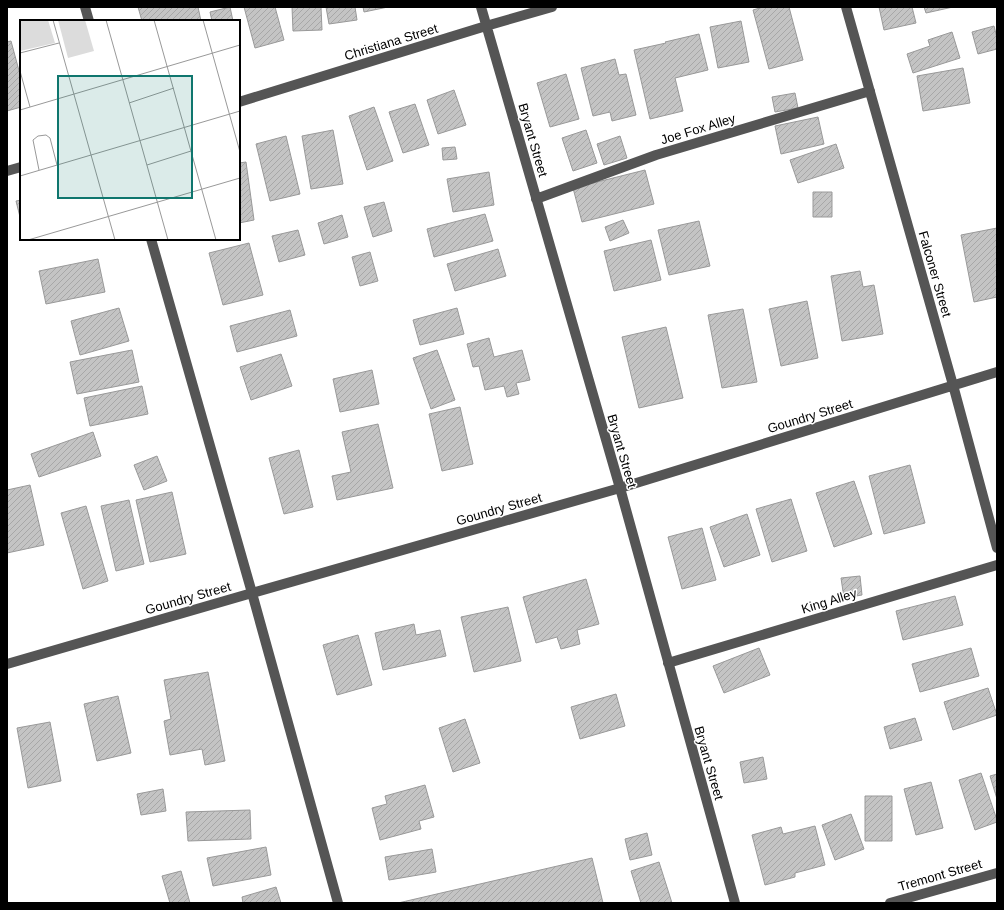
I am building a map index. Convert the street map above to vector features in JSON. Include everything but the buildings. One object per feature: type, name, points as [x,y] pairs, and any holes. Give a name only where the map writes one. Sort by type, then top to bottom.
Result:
[{"type":"street","points":[[85,7],[89,20]]},
{"type":"street","name":"Bryant Street","points":[[481,7],[620,488],[735,903]]},
{"type":"street","name":"Christiana Street","points":[[240,102],[552,7]]},
{"type":"street","name":"Falconer Street","points":[[846,7],[953,385],[997,548]]},
{"type":"street","name":"Joe Fox Alley","points":[[536,199],[656,155],[870,91]]},
{"type":"street","points":[[7,171],[20,167]]},
{"type":"street","points":[[151,240],[252,593],[338,903]]},
{"type":"street","name":"Goundry Street","points":[[7,664],[620,488],[997,372]]},
{"type":"street","name":"King Alley","points":[[668,663],[997,565]]},
{"type":"street","name":"Tremont Street","points":[[890,903],[997,873]]}]
